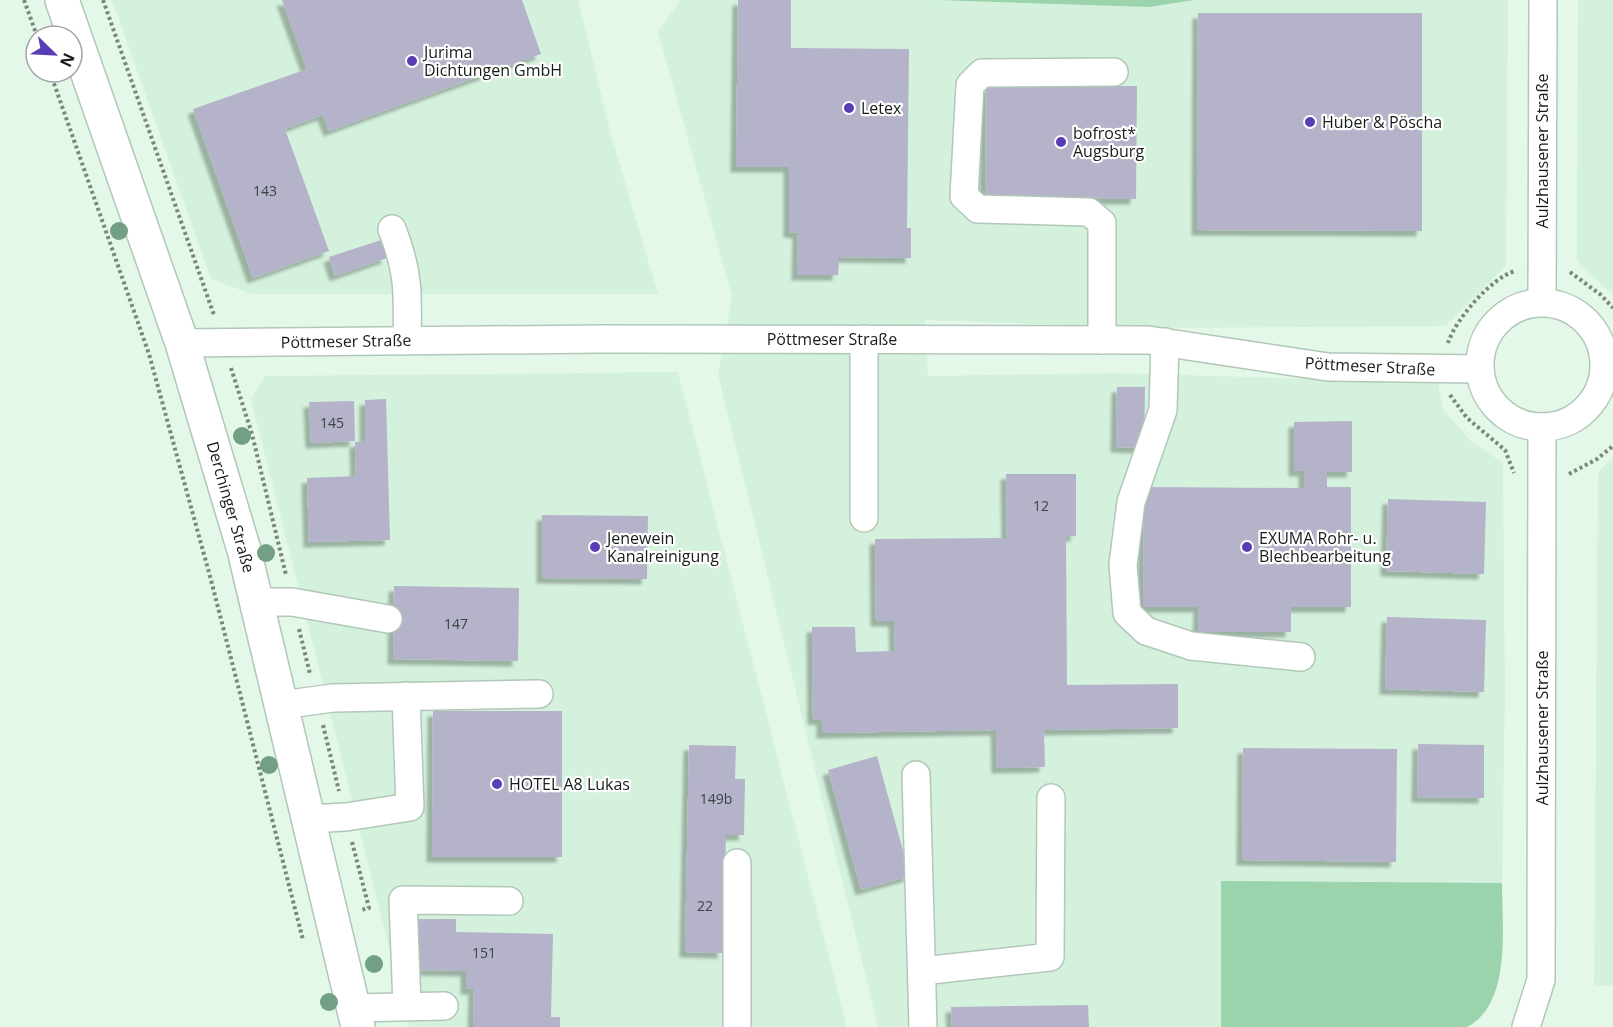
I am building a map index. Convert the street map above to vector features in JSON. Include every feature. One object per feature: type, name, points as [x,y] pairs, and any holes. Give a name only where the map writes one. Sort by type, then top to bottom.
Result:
[{"type":"main road","name":"Derchinger Straße","points":[[62,0],[182,343],[244,550],[356,1018]]},
{"type":"street","name":"Aulzhausener Straße","points":[[1542,302],[1543,0]]},
{"type":"street","points":[[1102,340],[1102,223],[1089,212],[978,209],[964,196],[967,106],[970,85],[982,73],[1114,72]]},
{"type":"street","points":[[392,229],[404,261],[408,298],[407,341]]},
{"type":"street","points":[[1542,302],[1562,305],[1579,314],[1593,328],[1609,365],[1593,402],[1578,415],[1561,424],[1542,427],[1524,424],[1507,416],[1488,395],[1480,369],[1481,352],[1496,322],[1517,308],[1542,302]]},
{"type":"street","points":[[864,339],[864,518]]},
{"type":"street","name":"Pöttmeser Straße","points":[[182,343],[1102,340],[1165,342],[1328,367],[1480,369]]},
{"type":"street","points":[[1165,342],[1163,410],[1131,502],[1123,564],[1127,613],[1146,631],[1191,646],[1301,657]]},
{"type":"street","name":"Aulzhausener Straße","points":[[1526,1027],[1541,980],[1542,427]]},
{"type":"street","points":[[256,602],[292,602],[388,619]]},
{"type":"street","points":[[281,705],[333,698],[539,694]]},
{"type":"street","points":[[308,819],[346,817],[410,807],[406,696]]},
{"type":"street","points":[[916,775],[923,1027]]},
{"type":"street","points":[[922,972],[1050,957],[1051,798]]},
{"type":"street","points":[[737,863],[737,1027]]},
{"type":"street","points":[[407,1006],[403,900],[509,901]]},
{"type":"street","points":[[356,1018],[407,1006],[444,1006]]},
{"type":"path","points":[[24,0],[33,24]]},
{"type":"path","points":[[54,84],[149,354],[214,591],[299,925]]},
{"type":"path","points":[[1517,478],[1505,450],[1480,431],[1452,401],[1448,388],[1447,370],[1450,337],[1478,298],[1511,272],[1542,269],[1570,272],[1601,294],[1613,308]]},
{"type":"shaded area","points":[[112,0],[578,0],[611,135],[658,294],[252,294],[211,279]]},
{"type":"shaded area","points":[[680,0],[936,0],[1149,7],[1195,0],[1508,0],[1506,266],[1446,326],[1149,328],[925,320],[928,376],[1117,373],[1438,383],[1443,409],[1470,440],[1503,463],[1505,695],[1502,883],[1221,881],[1221,1027],[878,1027],[718,374],[732,296],[658,32]]},
{"type":"shaded area","points":[[1578,0],[1613,0],[1613,295],[1577,261]]},
{"type":"shaded area","points":[[678,372],[847,1027],[409,1027],[251,399],[265,376]]},
{"type":"shaded area","points":[[1613,458],[1613,985],[1594,986],[1598,472]]},
{"type":"green space","points":[[936,0],[1195,0],[1149,7]]},
{"type":"green space","points":[[1221,881],[1502,883],[1503,941],[1498,983],[1491,1001],[1481,1016],[1467,1027],[1221,1027]]},
{"type":"building","points":[[282,0],[522,0],[541,54],[329,131],[323,115],[285,129],[329,251],[253,278],[193,109],[307,69]]},
{"type":"building","name":"Letex","points":[[738,0],[791,0],[791,48],[909,49],[907,228],[911,228],[911,258],[839,257],[838,275],[797,275],[798,233],[789,232],[789,167],[736,167]]},
{"type":"building","name":"Huber & Pöscha","points":[[1198,13],[1422,13],[1422,231],[1197,230]]},
{"type":"building","name":"bofrost* Augsburg","points":[[986,86],[1137,86],[1136,199],[985,198]]},
{"type":"building","points":[[381,240],[387,258],[335,276],[329,257]]},
{"type":"building","points":[[1117,387],[1145,387],[1144,448],[1116,447]]},
{"type":"building","points":[[386,399],[390,540],[309,542],[307,478],[356,476],[355,442],[365,441],[365,400]]},
{"type":"building","points":[[354,401],[355,441],[311,443],[309,402]]},
{"type":"building","name":"EXUMA Rohr- u. Blechbearbeitung","points":[[1352,421],[1352,472],[1327,472],[1327,487],[1351,487],[1351,607],[1291,607],[1291,632],[1198,632],[1199,607],[1143,607],[1144,487],[1304,488],[1304,471],[1294,471],[1294,422]]},
{"type":"building","points":[[1006,474],[1076,474],[1076,536],[1066,537],[1067,685],[1178,684],[1178,728],[1044,730],[1045,767],[997,768],[996,730],[822,733],[822,720],[813,719],[812,627],[855,627],[856,652],[895,651],[894,621],[876,621],[875,539],[1007,538]]},
{"type":"building","points":[[1388,499],[1486,502],[1484,574],[1386,571]]},
{"type":"building","name":"Jenewein Kanalreinigung","points":[[542,515],[648,516],[647,579],[542,578]]},
{"type":"building","points":[[394,586],[519,588],[518,661],[393,659]]},
{"type":"building","points":[[1387,617],[1486,620],[1484,692],[1385,689]]},
{"type":"building","name":"HOTEL A8 Lukas","points":[[433,711],[562,711],[562,857],[432,857]]},
{"type":"building","points":[[1418,744],[1484,745],[1484,798],[1417,797]]},
{"type":"building","points":[[689,745],[736,746],[735,779],[745,779],[744,835],[726,835],[723,953],[685,952]]},
{"type":"building","points":[[1243,748],[1397,749],[1396,862],[1242,860]]},
{"type":"building","points":[[877,756],[910,876],[861,890],[828,770]]},
{"type":"building","points":[[415,919],[456,919],[456,932],[553,934],[551,1017],[560,1017],[560,1027],[473,1027],[474,989],[466,989],[466,971],[414,970]]},
{"type":"building","points":[[1088,1005],[1089,1027],[952,1027],[951,1007]]},
{"type":"place","name":"Jurima Dichtungen GmbH","points":[[412,61]]},
{"type":"place","name":"Letex","points":[[849,108]]},
{"type":"place","name":"Huber & Pöscha","points":[[1310,122]]},
{"type":"place","name":"bofrost* Augsburg","points":[[1061,142]]},
{"type":"place","name":"Jenewein Kanalreinigung","points":[[595,547]]},
{"type":"place","name":"EXUMA Rohr- u. Blechbearbeitung","points":[[1247,547]]},
{"type":"place","name":"HOTEL A8 Lukas","points":[[497,784]]}]
